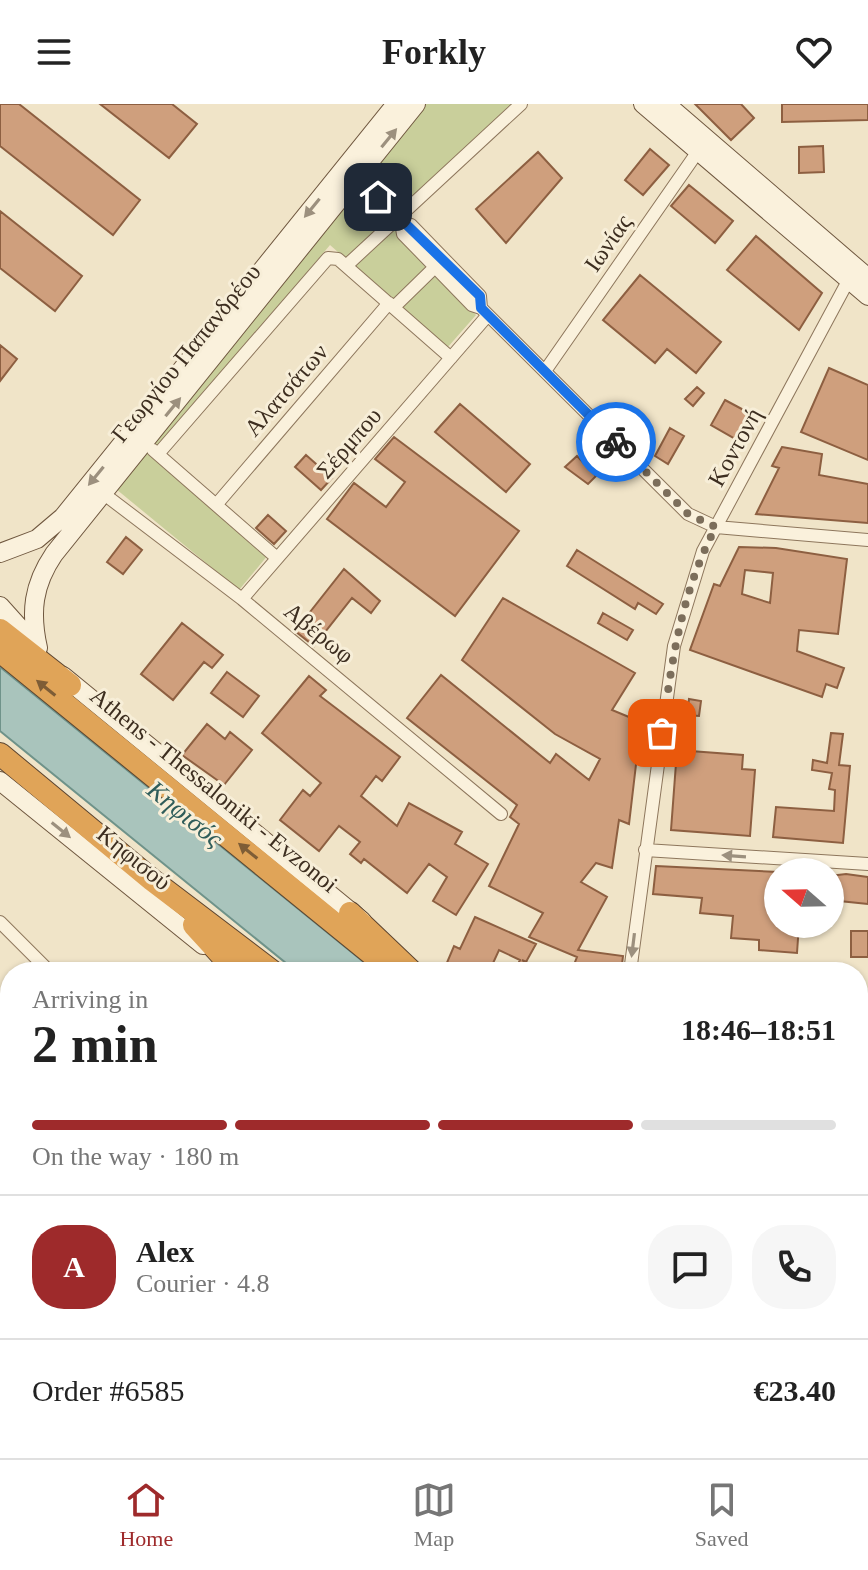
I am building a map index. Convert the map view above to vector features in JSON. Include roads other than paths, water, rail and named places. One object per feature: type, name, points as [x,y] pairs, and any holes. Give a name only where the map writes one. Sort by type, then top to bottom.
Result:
[{"type":"highway","points":[[0,630],[70,685]]},
{"type":"highway","name":"Athens - Thessaloniki - Evzonoi","points":[[0,651],[382,962]]},
{"type":"highway","points":[[0,754],[152,880],[260,962]]},
{"type":"highway","points":[[152,880],[228,962]]},
{"type":"highway","points":[[350,913],[401,962]]},
{"type":"street","name":"Γεωργίου Παπανδρέου","points":[[0,553],[37,539],[63,517],[396,104]]},
{"type":"street","name":"Γεωργίου Παπανδρέου","points":[[38,648],[33,617],[37,584],[56,551],[104,494],[151,449],[416,104]]},
{"type":"street","points":[[346,266],[400,220],[521,104]]},
{"type":"street","points":[[643,104],[702,145],[868,278]]},
{"type":"street","points":[[666,104],[702,145],[868,296]]},
{"type":"street","name":"Ιωνίας","points":[[545,371],[702,145]]},
{"type":"street","points":[[359,176],[480,296],[485,311]]},
{"type":"street","points":[[400,220],[403,234],[472,305],[485,311],[688,514],[716,527],[868,540]]},
{"type":"street","points":[[277,558],[151,449],[324,260],[332,257],[451,358]]},
{"type":"street","name":"Αλατσάτων","points":[[216,505],[392,305],[435,267]]},
{"type":"street","name":"Κοντονή","points":[[631,962],[678,628],[691,580],[716,527],[848,281]]},
{"type":"street","name":"Σέρμπου","points":[[242,599],[451,358],[485,311]]},
{"type":"street","name":"Αβέρωφ","points":[[104,494],[242,599],[501,814]]},
{"type":"street","points":[[0,606],[70,685],[414,962]]},
{"type":"street","name":"Κηφισού","points":[[0,781],[225,962]]},
{"type":"street","points":[[645,850],[868,864]]},
{"type":"street","points":[[0,922],[40,962]]},
{"type":"water","points":[[0,667],[364,962],[285,962],[0,731]]},
{"type":"water label","name":"Κηφισός","points":[[185,814]]}]
